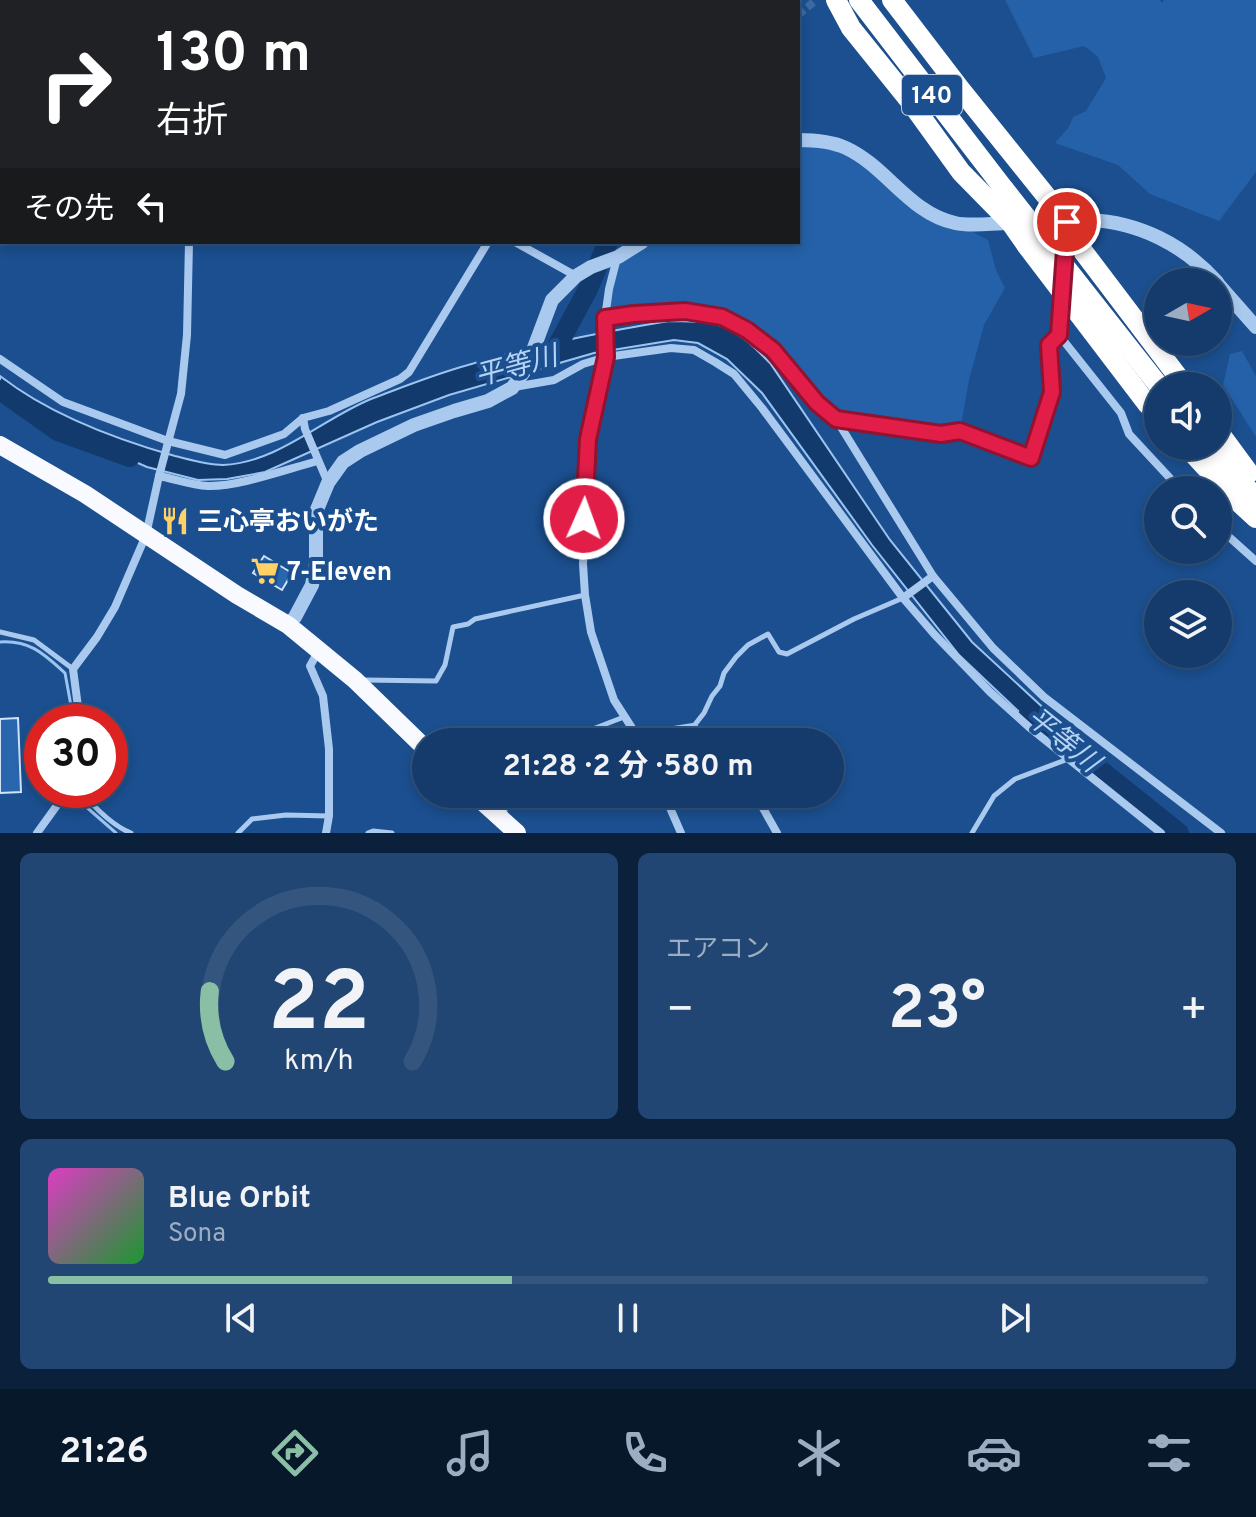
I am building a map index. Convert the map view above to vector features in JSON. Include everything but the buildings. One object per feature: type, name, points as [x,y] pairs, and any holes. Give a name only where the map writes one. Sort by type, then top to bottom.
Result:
[{"type":"highway","points":[[836,0],[851,28],[961,172],[1011,223],[1144,399]]},
{"type":"highway","name":"140","points":[[859,0],[1148,372]]},
{"type":"highway","points":[[892,0],[1066,229],[1074,250],[1174,372]]},
{"type":"highway","points":[[0,445],[85,494],[237,595],[288,625],[355,680],[412,735]]},
{"type":"highway","points":[[1232,450],[1256,483]]},
{"type":"highway","points":[[1199,460],[1256,518]]},
{"type":"highway","points":[[1222,460],[1256,498]]},
{"type":"highway","points":[[488,808],[509,829]]},
{"type":"street","points":[[800,140],[847,148],[913,203],[937,218],[958,224],[1011,223],[1066,229],[1088,220],[1131,227],[1159,236],[1200,268]]},
{"type":"street","points":[[78,704],[73,669],[115,607],[146,535],[181,394],[187,335],[189,244]]},
{"type":"street","points":[[0,359],[63,402],[168,441],[225,455],[284,434],[303,418],[329,411],[409,372],[487,244]]},
{"type":"street","points":[[519,244],[576,276]]},
{"type":"street","points":[[512,388],[526,369],[552,300],[576,276],[639,244]]},
{"type":"street","points":[[836,419],[941,434],[960,431],[1031,458],[1052,392],[1049,345],[1059,335],[1074,250]]},
{"type":"street","points":[[615,258],[605,318],[606,357],[588,439],[585,595],[591,632],[614,700],[632,728]]},
{"type":"street","points":[[1232,300],[1256,327]]},
{"type":"street","points":[[605,318],[685,311],[722,317],[747,330],[773,350],[817,403],[836,419],[933,576],[993,648],[1044,697],[1221,833]]},
{"type":"street","points":[[1059,335],[1121,413],[1129,434],[1168,476]]},
{"type":"street","points":[[288,625],[312,585],[316,562],[316,512],[328,483],[343,462],[414,425],[488,401],[512,388],[554,380],[583,364],[606,357],[671,348],[694,350],[734,374],[903,598],[990,692],[1161,833]]},
{"type":"street","points":[[303,418],[328,483]]},
{"type":"street","points":[[159,476],[211,486],[244,481],[317,458]]},
{"type":"street","points":[[1232,540],[1256,561]]},
{"type":"street","points":[[903,598],[933,576]]},
{"type":"street","points":[[319,649],[310,666],[323,696],[329,749],[326,833]]},
{"type":"street","points":[[687,728],[693,727]]},
{"type":"street","points":[[37,833],[55,808]]},
{"type":"street","points":[[670,808],[681,833]]},
{"type":"street","points":[[763,808],[777,833]]},
{"type":"lane","points":[[355,680],[436,681],[445,665],[453,627],[475,619],[585,595]]},
{"type":"lane","points":[[693,727],[720,686],[724,673],[748,645],[768,634],[779,652],[787,654],[903,598]]},
{"type":"lane","points":[[0,632],[34,640],[73,669]]},
{"type":"lane","points":[[595,728],[624,717]]},
{"type":"lane","points":[[972,833],[994,796],[1015,779],[1070,758]]},
{"type":"lane","points":[[97,808],[120,828],[131,833]]},
{"type":"lane","points":[[507,808],[509,829]]},
{"type":"lane","points":[[238,833],[252,819],[286,815],[329,816]]},
{"type":"lane","points":[[368,833],[392,833]]},
{"type":"shaded area","points":[[1005,0],[1160,0],[1162,3],[1164,0],[1256,0],[1256,172],[1219,221],[1150,194],[1118,165],[1055,143],[1069,127],[1073,117],[1086,111],[1106,78],[1098,57],[1084,46],[1034,58]]},
{"type":"shaded area","points":[[800,140],[831,143],[913,203],[988,240],[996,270],[1005,288],[984,325],[969,380],[960,431],[941,434],[836,419],[773,350],[722,317],[685,311],[605,318],[618,257],[639,244],[800,244]]},
{"type":"shaded area","points":[[1242,351],[1256,376],[1256,437],[1232,399],[1232,372],[1226,372],[1232,354]]},
{"type":"water","points":[[669,321],[719,325],[744,339],[770,363],[890,540],[972,642],[1051,715],[1050,741],[959,655],[872,545],[762,393],[727,359],[698,343],[674,340],[594,353],[449,395],[377,422],[265,472],[227,479],[198,480],[147,467],[62,430],[0,396],[0,376],[40,403],[106,434],[175,456],[223,465],[262,457],[281,449],[353,407],[443,372],[542,345]]},
{"type":"waterway","points":[[552,356],[587,291],[607,244]]},
{"type":"waterway","name":"平等川","points":[[0,390],[58,431],[130,457]]},
{"type":"waterway","points":[[0,642],[28,646],[65,673],[71,704]]},
{"type":"waterway","name":"平等川","points":[[1029,713],[1179,833]]},
{"type":"waterway","points":[[87,808],[116,833]]},
{"type":"tunnel","points":[[800,13],[816,0]]},
{"type":"place","name":"三心亭おいがた","points":[[175,521]]},
{"type":"place","name":"7-Eleven","points":[[265,571]]},
{"type":"route","points":[[584,519],[588,439],[606,357],[605,318],[634,314],[685,311],[722,317],[747,330],[773,350],[817,403],[836,419],[941,434],[960,431],[1031,458],[1052,392],[1049,345],[1059,335],[1067,222]]}]
